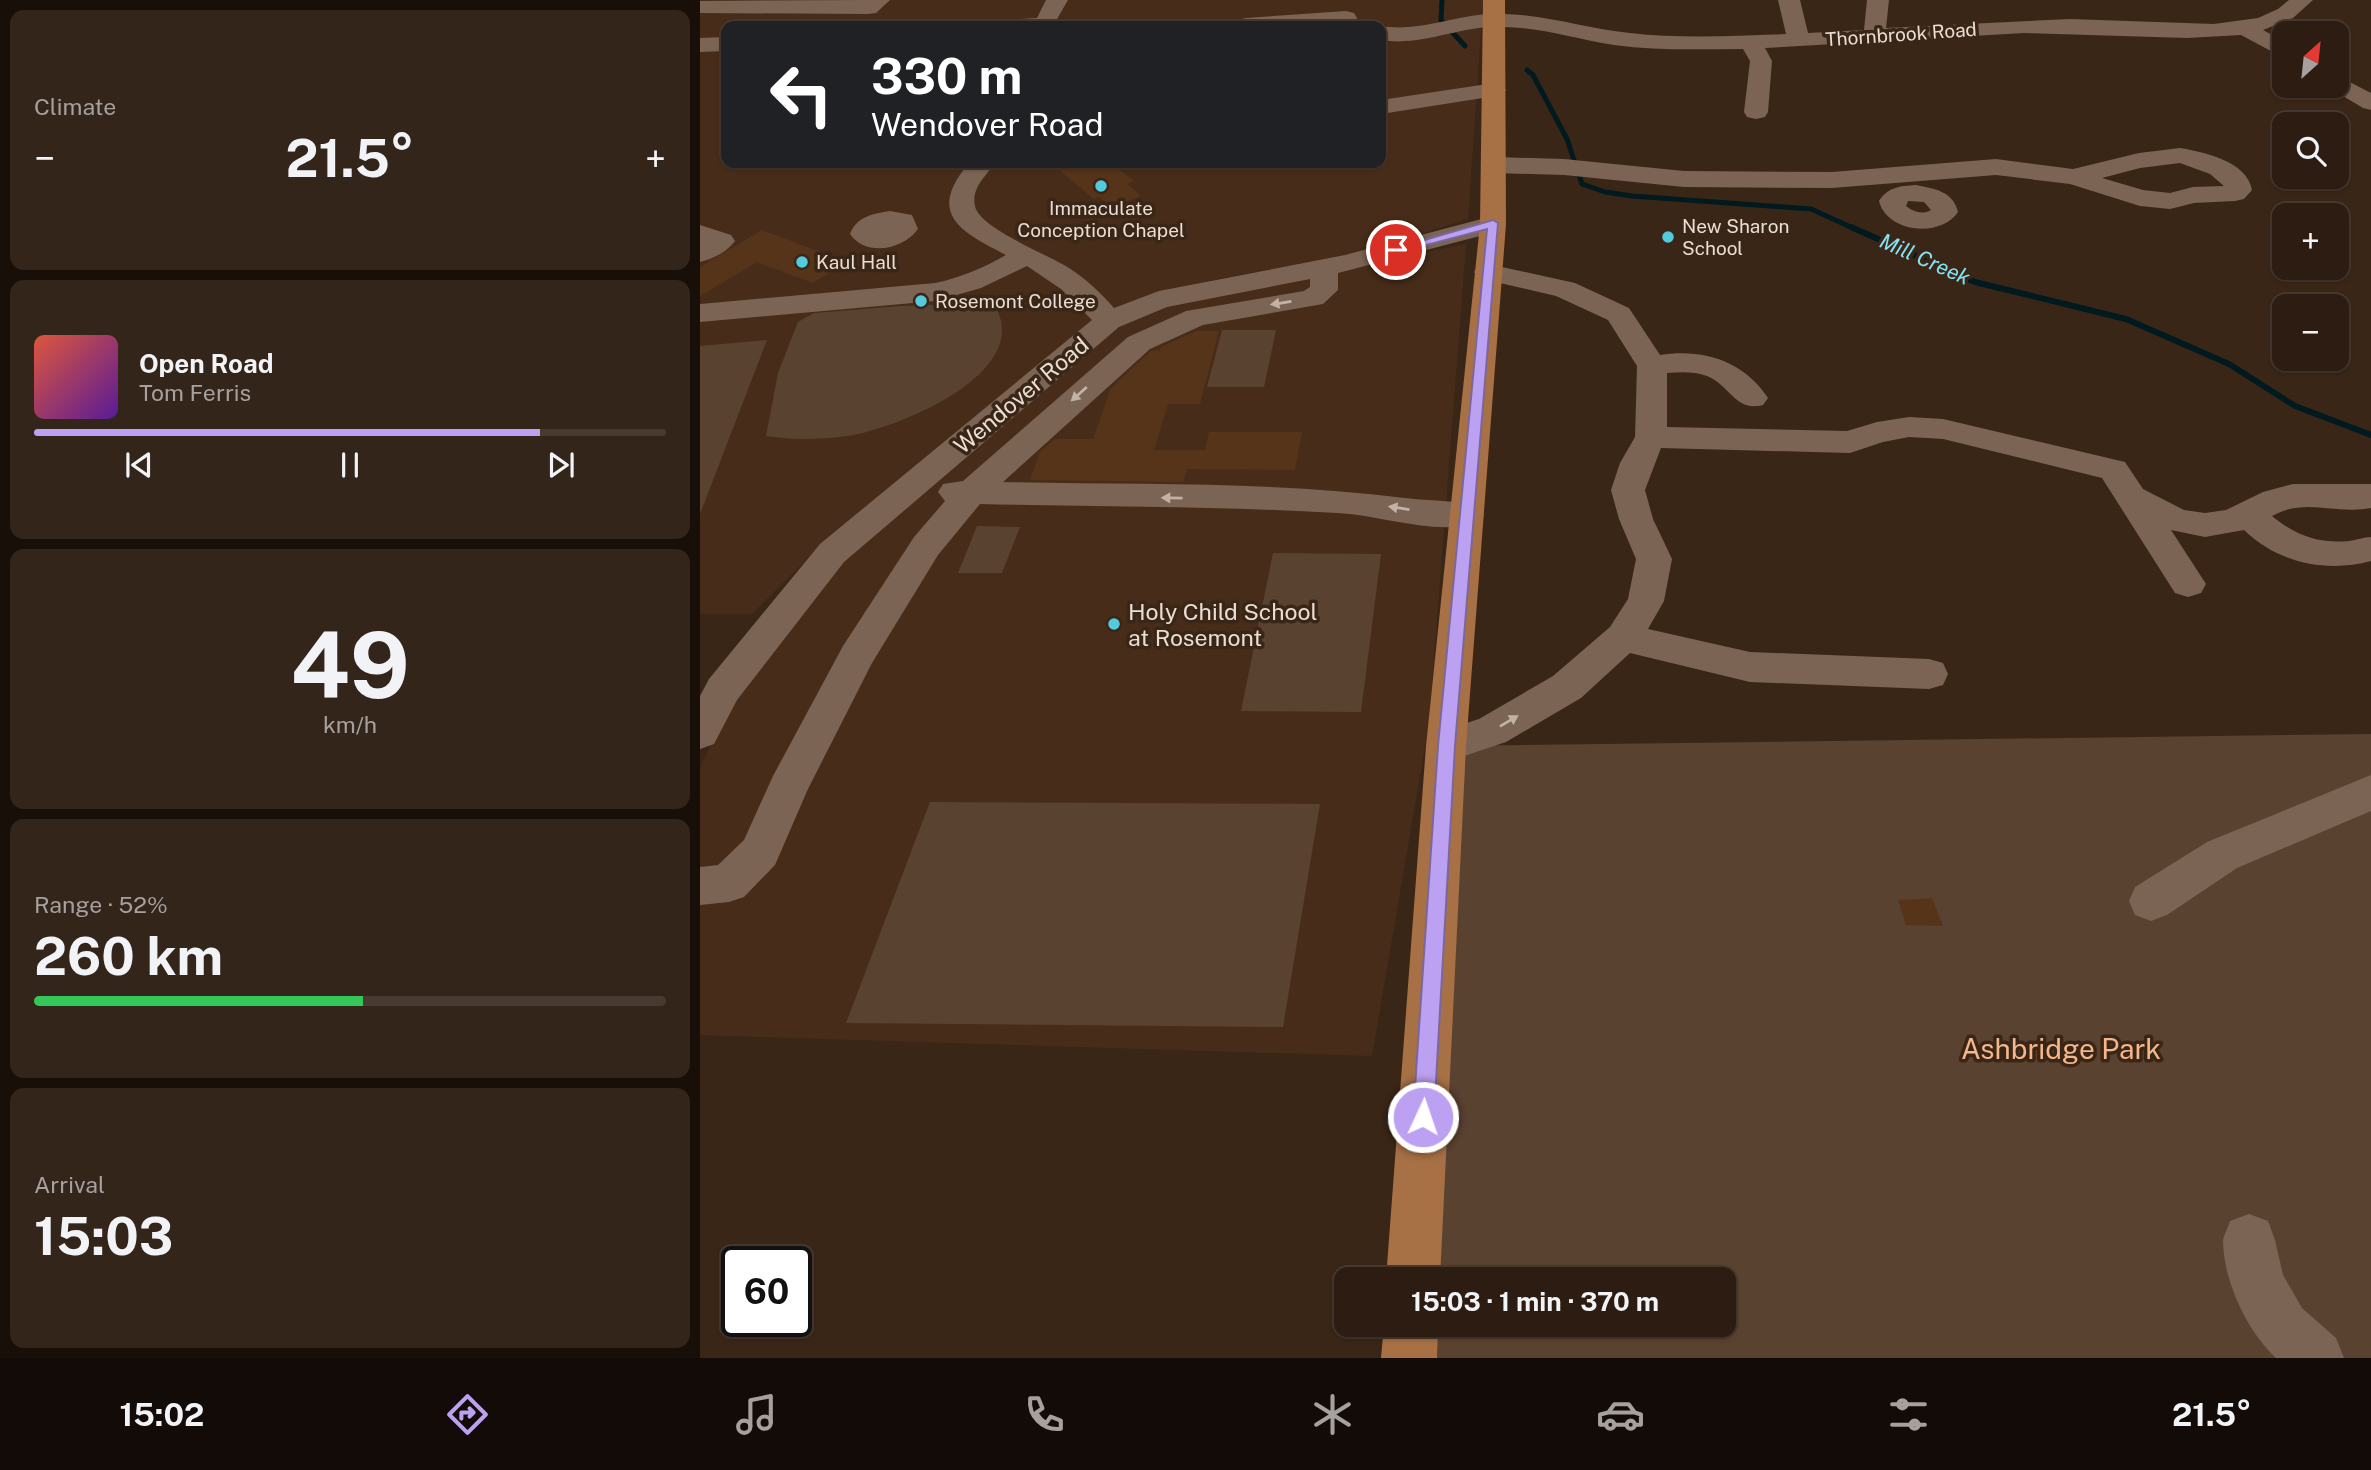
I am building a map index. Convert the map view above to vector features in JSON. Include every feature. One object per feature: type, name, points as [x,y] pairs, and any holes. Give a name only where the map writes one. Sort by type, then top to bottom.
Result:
[{"type":"main road","points":[[1414,1267],[1446,746],[1493,223],[1494,90],[1487,14]]},
{"type":"main road","points":[[1409,1358],[1410,1337]]},
{"type":"street","points":[[1045,21],[1057,0]]},
{"type":"street","points":[[1789,0],[1798,40]]},
{"type":"street","points":[[1874,36],[1878,0]]},
{"type":"street","points":[[2049,0],[2059,24]]},
{"type":"street","name":"Thornbrook Road","points":[[1386,38],[1422,35],[1487,14],[1541,22],[1618,39],[1751,42],[2059,24],[2193,32],[2243,27],[2288,14],[2302,0]]},
{"type":"street","points":[[700,7],[843,11],[874,4]]},
{"type":"street","points":[[1279,21],[1346,15]]},
{"type":"street","points":[[993,17],[1027,21]]},
{"type":"street","points":[[2243,27],[2272,44]]},
{"type":"street","points":[[1751,42],[1761,61],[1756,112]]},
{"type":"street","points":[[700,45],[721,44]]},
{"type":"street","points":[[1386,106],[1494,90]]},
{"type":"street","points":[[2349,90],[2371,103]]},
{"type":"street","points":[[1494,168],[1576,169],[1684,178],[1832,180],[1996,167],[2073,177],[2140,198],[2170,201],[2193,195],[2235,193],[2239,190],[2238,184],[2225,170],[2195,156],[2160,155],[2073,177]]},
{"type":"street","points":[[869,298],[889,265],[927,228],[962,214],[959,196],[967,178],[977,168]]},
{"type":"street","points":[[1494,168],[1531,173],[1576,169],[1678,185],[1857,185],[1901,194]]},
{"type":"street","name":"Wendover Road","points":[[700,733],[723,690],[832,553],[1109,321],[1159,300],[1324,267],[1493,223]]},
{"type":"street","points":[[927,228],[976,229],[1053,268],[1086,293],[1109,321]]},
{"type":"street","points":[[700,233],[721,241],[700,254]]},
{"type":"street","points":[[700,313],[965,287],[991,276],[1026,255]]},
{"type":"street","points":[[700,886],[729,883],[760,852],[789,788],[856,656],[926,546],[970,493],[1139,343],[1196,317],[1312,298],[1324,290],[1324,267]]},
{"type":"street","points":[[1446,746],[1492,731],[1567,687],[1623,637],[1646,601],[1654,559],[1636,519],[1628,489],[1637,463],[1651,437],[1652,366],[1619,314],[1566,289],[1489,272]]},
{"type":"street","points":[[757,288],[806,303]]},
{"type":"street","points":[[1652,366],[1692,362],[1712,366],[1730,374],[1744,385],[1752,397]]},
{"type":"street","points":[[1651,437],[1850,442],[1877,432],[1909,427],[1943,429],[2113,470],[2188,584]]},
{"type":"street","points":[[910,488],[970,493],[1339,501],[1436,514],[1467,515]]},
{"type":"street","points":[[2130,495],[2168,518],[2214,526],[2234,522],[2267,502],[2292,495],[2322,494],[2356,500],[2371,496]]},
{"type":"street","points":[[2249,514],[2263,529],[2282,542],[2306,551],[2330,556],[2352,555],[2370,549]]},
{"type":"street","points":[[1623,637],[1750,667],[1929,674]]},
{"type":"street","points":[[2151,901],[2222,855],[2371,792]]},
{"type":"street","points":[[2249,1240],[2258,1284],[2283,1327],[2316,1358]]},
{"type":"shaded area","name":"Rosemont College","points":[[700,0],[1483,0],[1468,219],[1362,252],[1217,279],[1164,293],[818,548],[752,614],[700,614]]},
{"type":"shaded area","name":"Holy Child School at Rosemont","points":[[1466,244],[1429,723],[1372,1056],[700,1035],[700,767],[738,691],[846,558],[1091,345],[1128,322],[1168,306]]},
{"type":"green space","points":[[993,303],[1002,328],[996,352],[980,374],[955,393],[897,422],[869,431],[816,439],[766,436],[778,373],[798,322],[814,313],[901,306]]},
{"type":"green space","points":[[1222,330],[1276,330],[1264,387],[1207,387]]},
{"type":"green space","points":[[767,340],[700,514],[700,346]]},
{"type":"green space","points":[[977,526],[1020,527],[1002,573],[958,573]]},
{"type":"green space","points":[[1273,553],[1381,554],[1361,712],[1241,711]]},
{"type":"green space","name":"Ashbridge Park","points":[[2371,734],[2371,1358],[1409,1358],[1410,1337],[1736,1337],[1736,1267],[1414,1267],[1446,746]]},
{"type":"green space","points":[[930,802],[1320,804],[1283,1027],[846,1023]]},
{"type":"building","name":"Immaculate Conception Chapel","points":[[1057,168],[1117,168],[1134,181],[1127,184],[1141,196],[1112,207],[1099,197],[1094,199]]},
{"type":"building","name":"Kaul Hall","points":[[762,230],[847,262],[813,283],[757,262],[700,296],[700,267]]},
{"type":"building","points":[[1196,331],[1219,331],[1200,404],[1168,404],[1154,450],[1205,450],[1209,432],[1302,432],[1295,470],[1187,469],[1183,482],[1030,480],[1040,452],[1055,439],[1093,439],[1111,388],[1151,351],[1160,350],[1161,347]]},
{"type":"building","points":[[1932,898],[1943,926],[1906,925],[1898,900]]},
{"type":"waterway","name":"Mill Creek","points":[[1442,0],[1441,20],[1465,46]]},
{"type":"waterway","name":"Mill Creek","points":[[1527,70],[1533,75],[1567,139],[1582,184],[1605,192],[1632,196],[1811,209],[1855,229]]},
{"type":"waterway","name":"Mill Creek","points":[[1851,227],[1975,282],[2126,319],[2229,364],[2295,406],[2371,435]]},
{"type":"place","name":"Immaculate Conception Chapel","points":[[1101,186]]},
{"type":"place","name":"New Sharon School","points":[[1668,237]]},
{"type":"place","name":"Kaul Hall","points":[[802,262]]},
{"type":"place","name":"Rosemont College","points":[[921,301]]},
{"type":"place","name":"Holy Child School at Rosemont","points":[[1114,624]]},
{"type":"route","points":[[1396,250],[1493,223],[1446,746],[1423,1117]]}]
